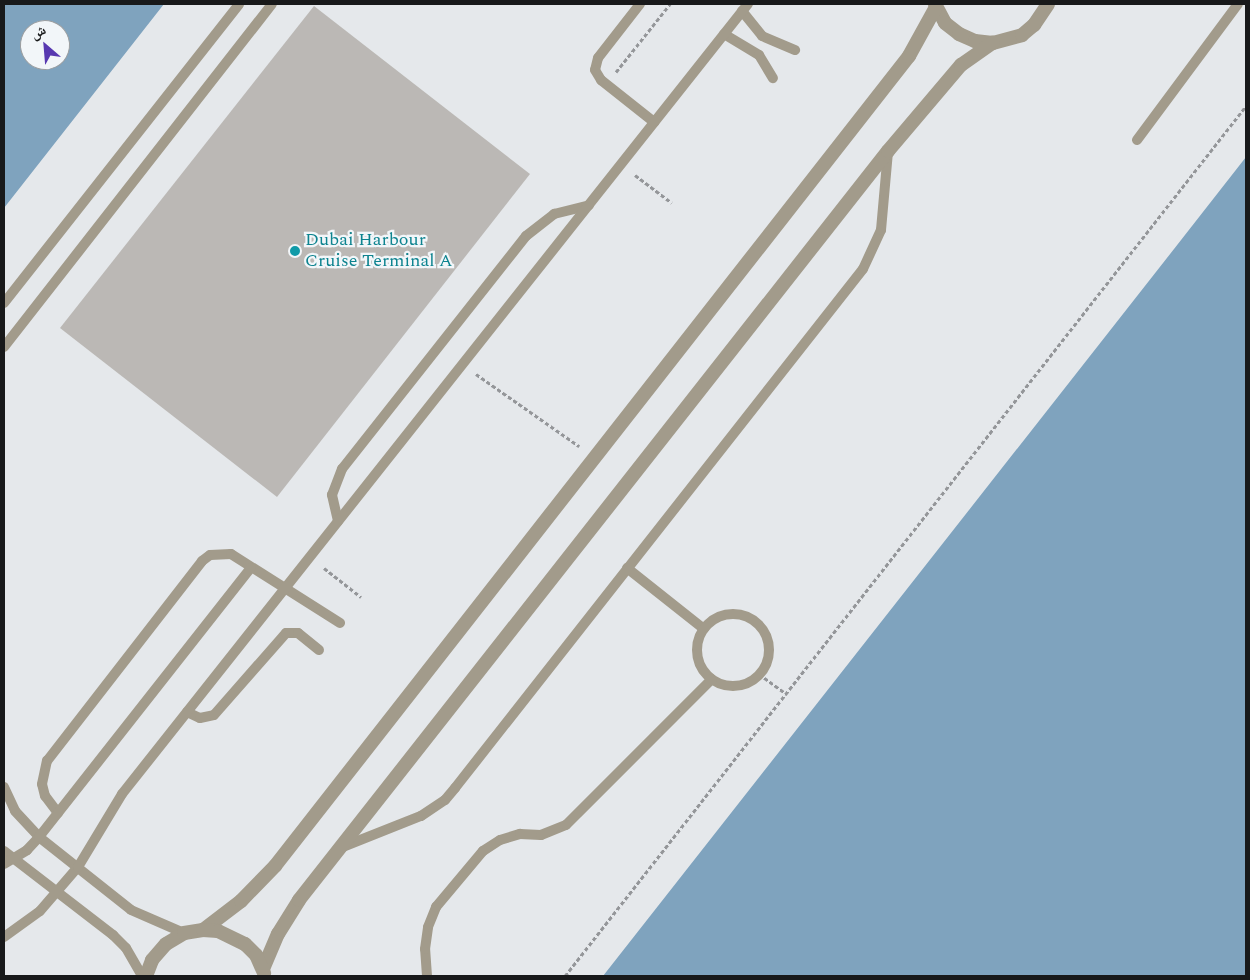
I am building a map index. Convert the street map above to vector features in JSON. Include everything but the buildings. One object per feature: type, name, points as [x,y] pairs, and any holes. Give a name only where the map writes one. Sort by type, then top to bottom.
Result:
[{"type":"street","points":[[264,973],[278,934],[299,900],[888,151],[961,65],[993,43],[1022,35],[1034,25],[1048,4]]},
{"type":"street","points":[[935,5],[945,23],[959,34],[976,41],[993,43]]},
{"type":"street","points":[[203,930],[241,901],[275,866],[910,56],[935,5]]},
{"type":"street","points":[[144,976],[152,960],[166,944],[184,933],[203,930],[218,930],[239,940],[256,955],[264,973]]},
{"type":"lane","points":[[4,303],[239,4]]},
{"type":"lane","points":[[4,346],[272,4]]},
{"type":"lane","points":[[640,4],[595,64],[597,76],[654,122]]},
{"type":"lane","points":[[1137,140],[1238,4]]},
{"type":"lane","points":[[4,937],[40,911],[78,868],[122,794],[745,7],[762,36],[795,50]]},
{"type":"lane","points":[[724,34],[755,52],[773,78]]},
{"type":"lane","points":[[339,849],[421,816],[445,800],[871,257],[883,215],[888,151]]},
{"type":"lane","points":[[338,521],[332,495],[342,469],[526,236],[554,214],[589,204]]},
{"type":"lane","points":[[58,813],[45,796],[42,784],[47,761],[202,561],[220,552],[231,554],[340,623]]},
{"type":"lane","points":[[9,862],[39,837],[251,568]]},
{"type":"lane","points":[[627,568],[704,629]]},
{"type":"lane","points":[[738,614],[761,627],[769,651],[760,674],[736,686],[712,679],[702,669],[698,656],[698,642],[704,629],[713,620],[738,614]]},
{"type":"lane","points":[[187,712],[200,718],[214,715],[286,633],[298,633],[319,650]]},
{"type":"lane","points":[[427,976],[425,949],[428,927],[436,907],[483,852],[500,840],[554,831],[577,817],[712,679]]},
{"type":"lane","points":[[4,787],[15,811],[39,837],[131,910],[184,933]]},
{"type":"lane","points":[[4,852],[9,862],[114,935],[126,948],[144,976]]},
{"type":"path","points":[[606,84],[670,4]]},
{"type":"path","points":[[565,976],[1246,106]]},
{"type":"path","points":[[621,164],[672,204]]},
{"type":"path","points":[[462,364],[595,457]]},
{"type":"path","points":[[309,558],[361,597]]},
{"type":"path","points":[[760,674],[787,694]]},
{"type":"water","points":[[4,4],[164,4],[4,208]]},
{"type":"water","points":[[1246,157],[1246,976],[603,976],[1174,249]]},
{"type":"place","name":"Dubai Harbour Cruise Terminal A","points":[[295,251]]}]
